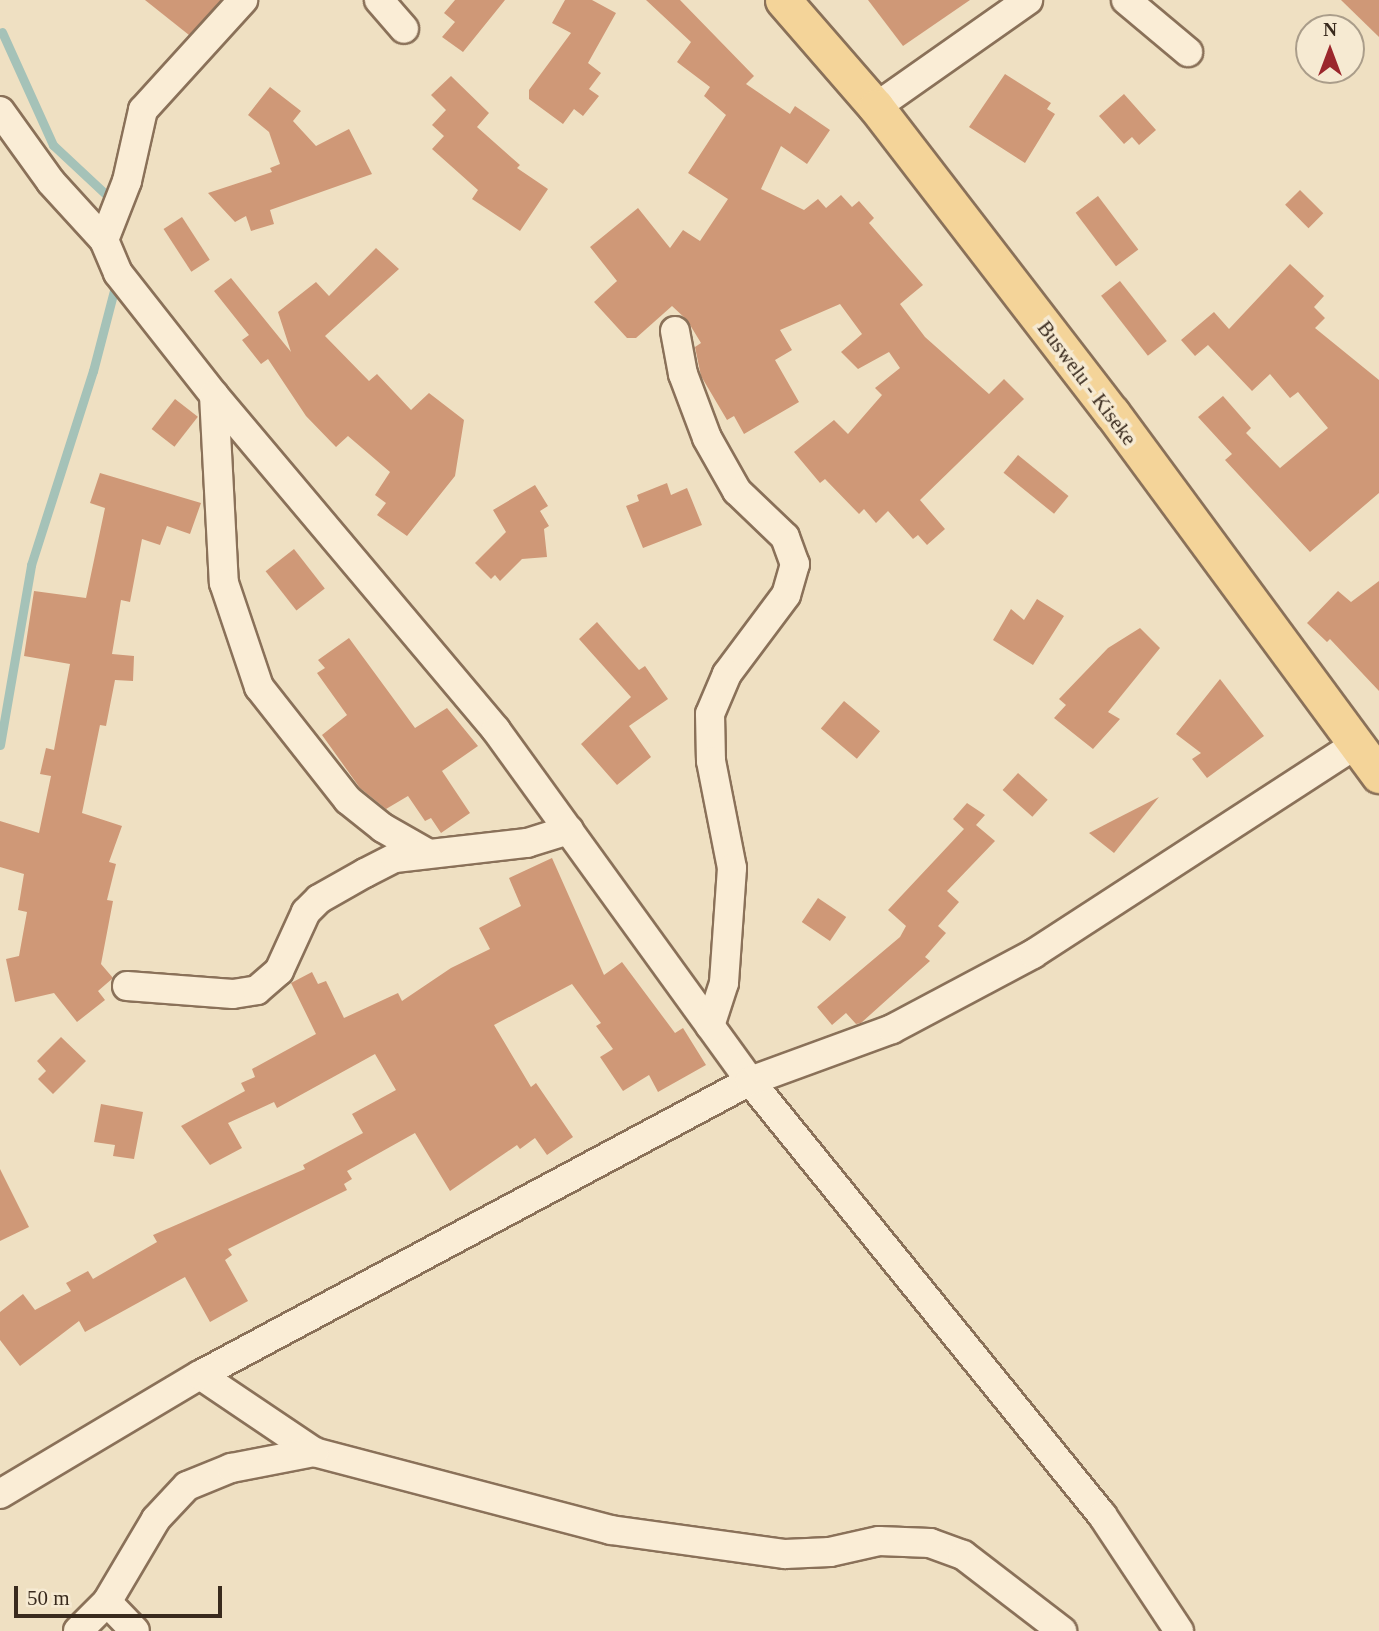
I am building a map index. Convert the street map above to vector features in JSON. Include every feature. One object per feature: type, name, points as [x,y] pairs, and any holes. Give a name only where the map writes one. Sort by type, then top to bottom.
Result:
[{"type":"main road","name":"Buswelu - Kiseke","points":[[783,0],[876,107],[1112,413],[1379,775]]},
{"type":"street","points":[[104,240],[127,181],[143,110],[243,0]]},
{"type":"street","points":[[379,0],[404,29]]},
{"type":"street","points":[[876,107],[1028,0]]},
{"type":"street","points":[[1126,0],[1188,52]]},
{"type":"street","points":[[0,111],[51,182],[104,240],[118,273],[214,395],[496,730],[750,1081],[1102,1515],[1179,1631]]},
{"type":"street","points":[[675,331],[682,374],[707,438],[737,491],[785,537],[795,564],[786,595],[727,674],[710,714],[711,761],[732,868],[724,983],[710,1026]]},
{"type":"street","points":[[214,395],[224,583],[259,687],[348,800],[383,828],[425,852]]},
{"type":"street","points":[[0,1494],[200,1375],[750,1081],[892,1029],[1033,954],[1355,745]]},
{"type":"street","points":[[127,986],[233,993],[257,990],[269,984],[279,971],[295,931],[319,899],[395,858],[425,852],[527,843],[569,830]]},
{"type":"street","points":[[200,1375],[314,1452],[611,1530],[785,1554],[830,1552],[897,1539],[930,1543],[964,1555],[1062,1631]]},
{"type":"street","points":[[78,1631],[107,1602],[156,1519],[187,1486],[231,1468],[314,1452]]},
{"type":"street","points":[[107,1602],[135,1631]]},
{"type":"building","points":[[145,0],[221,0],[189,35]]},
{"type":"building","points":[[455,0],[505,0],[463,52],[442,37],[455,22],[444,13]]},
{"type":"building","points":[[565,0],[592,0],[616,13],[588,63],[601,73],[589,89],[599,96],[583,116],[574,109],[563,124],[529,99],[529,90],[571,33],[552,23]]},
{"type":"building","points":[[646,0],[680,0],[754,76],[746,84],[790,114],[795,106],[830,130],[807,164],[781,146],[761,189],[804,210],[818,199],[826,208],[841,195],[852,207],[859,201],[874,218],[869,223],[923,285],[900,304],[925,337],[989,394],[1004,379],[1024,399],[920,500],[945,529],[927,545],[918,535],[913,539],[888,511],[876,523],[864,509],[859,514],[825,479],[820,483],[794,452],[834,420],[848,434],[882,395],[875,388],[900,368],[889,352],[858,369],[841,352],[862,334],[840,304],[780,330],[792,350],[775,360],[799,402],[744,434],[734,416],[727,420],[701,376],[695,347],[701,343],[687,320],[672,306],[636,338],[627,338],[594,302],[617,281],[590,247],[638,208],[670,248],[683,230],[700,241],[728,199],[688,173],[726,115],[704,96],[710,87],[677,62],[691,42]]},
{"type":"building","points":[[868,0],[970,0],[903,46]]},
{"type":"building","points":[[1341,0],[1379,0],[1379,37],[1365,23],[1365,14],[1355,14]]},
{"type":"building","points":[[1005,74],[1051,103],[1047,109],[1055,114],[1025,163],[969,127]]},
{"type":"building","points":[[451,76],[489,113],[477,127],[520,165],[517,168],[548,189],[520,231],[472,199],[478,190],[432,149],[444,136],[432,125],[446,110],[431,95]]},
{"type":"building","points":[[270,87],[301,111],[293,121],[316,146],[349,129],[372,174],[270,210],[274,224],[251,231],[246,216],[235,222],[208,193],[272,172],[270,168],[280,164],[269,132],[248,115]]},
{"type":"building","points":[[1124,94],[1156,130],[1139,145],[1132,137],[1124,144],[1099,116]]},
{"type":"building","points":[[1300,190],[1323,213],[1308,228],[1285,205]]},
{"type":"building","points":[[1098,196],[1138,250],[1116,266],[1076,213]]},
{"type":"building","points":[[182,217],[210,260],[191,272],[164,229]]},
{"type":"building","points":[[376,248],[399,269],[325,336],[369,381],[377,374],[411,410],[429,393],[464,420],[455,476],[407,536],[377,515],[386,503],[375,495],[390,472],[348,436],[336,447],[306,416],[268,359],[261,364],[242,340],[249,335],[214,291],[231,278],[291,352],[278,312],[316,282],[329,296]]},
{"type":"building","points":[[1290,264],[1324,296],[1314,307],[1325,318],[1315,328],[1379,380],[1379,493],[1310,552],[1225,460],[1232,454],[1198,417],[1223,396],[1251,428],[1246,433],[1280,468],[1328,428],[1298,392],[1290,398],[1270,374],[1252,391],[1208,345],[1195,356],[1181,340],[1214,312],[1229,329]]},
{"type":"building","points":[[1120,281],[1167,341],[1148,356],[1101,296]]},
{"type":"building","points":[[175,399],[198,417],[174,447],[152,429]]},
{"type":"building","points":[[1018,455],[1069,496],[1054,514],[1004,473]]},
{"type":"building","points":[[100,473],[201,503],[190,534],[167,526],[160,545],[142,539],[130,602],[121,600],[112,654],[134,656],[133,681],[115,680],[106,726],[100,725],[82,813],[122,826],[109,862],[116,864],[107,900],[113,901],[101,964],[113,978],[98,991],[105,1000],[77,1022],[54,993],[15,1002],[6,959],[19,956],[27,912],[18,910],[24,874],[0,867],[0,821],[39,833],[51,776],[40,774],[46,748],[54,750],[70,664],[24,656],[34,591],[86,598],[105,508],[90,503]]},
{"type":"building","points":[[667,483],[671,495],[687,488],[702,525],[643,548],[626,506],[639,501],[637,495]]},
{"type":"building","points":[[535,485],[548,506],[540,511],[549,526],[544,529],[547,557],[522,559],[500,581],[495,575],[491,579],[475,563],[506,532],[493,510]]},
{"type":"building","points":[[294,549],[325,588],[296,611],[266,571]]},
{"type":"building","points":[[1379,581],[1379,691],[1330,639],[1327,642],[1307,623],[1338,591],[1351,602]]},
{"type":"building","points":[[1037,599],[1064,616],[1033,665],[993,640],[1011,609],[1024,620]]},
{"type":"building","points":[[597,622],[639,670],[645,666],[668,699],[629,726],[651,757],[617,785],[581,744],[631,697],[579,639]]},
{"type":"building","points":[[1140,628],[1160,648],[1108,712],[1120,719],[1093,749],[1054,718],[1066,705],[1059,699],[1108,648]]},
{"type":"building","points":[[349,638],[415,728],[447,708],[478,746],[442,771],[470,813],[441,833],[431,818],[425,821],[408,796],[386,809],[360,788],[322,735],[347,715],[317,673],[325,668],[318,660]]},
{"type":"building","points":[[1220,679],[1264,736],[1207,778],[1192,759],[1201,753],[1176,734]]},
{"type":"building","points":[[844,701],[880,731],[857,759],[821,729]]},
{"type":"building","points":[[1018,773],[1048,800],[1032,817],[1003,790]]},
{"type":"building","points":[[1159,797],[1114,853],[1089,833],[1108,823]]},
{"type":"building","points":[[967,803],[985,815],[976,825],[995,841],[947,891],[959,902],[938,926],[946,933],[925,957],[930,961],[861,1023],[856,1024],[846,1013],[832,1025],[817,1007],[900,937],[906,926],[888,910],[964,829],[953,819]]},
{"type":"building","points":[[552,858],[604,975],[622,962],[675,1033],[683,1028],[706,1065],[658,1092],[649,1075],[623,1091],[600,1057],[613,1049],[596,1026],[601,1023],[572,984],[494,1025],[531,1087],[536,1083],[573,1137],[547,1155],[535,1138],[520,1149],[517,1145],[450,1191],[415,1133],[347,1171],[352,1179],[344,1184],[347,1190],[228,1249],[232,1255],[225,1260],[248,1301],[210,1322],[185,1277],[85,1332],[79,1321],[20,1366],[0,1340],[0,1312],[23,1294],[35,1310],[71,1291],[66,1283],[88,1271],[93,1279],[157,1242],[153,1235],[305,1169],[303,1165],[363,1133],[352,1114],[396,1090],[375,1054],[277,1108],[274,1102],[228,1123],[242,1148],[210,1165],[181,1126],[245,1091],[241,1083],[255,1077],[252,1069],[316,1034],[291,983],[312,972],[318,984],[326,981],[344,1018],[398,993],[402,1001],[451,968],[490,949],[479,928],[521,906],[509,878]]},
{"type":"building","points":[[818,898],[846,917],[830,941],[802,922]]},
{"type":"building","points":[[61,1037],[86,1061],[53,1094],[38,1079],[46,1071],[37,1061]]},
{"type":"building","points":[[101,1104],[143,1112],[134,1159],[113,1156],[115,1145],[94,1142]]},
{"type":"building","points":[[0,1169],[29,1227],[0,1241]]},
{"type":"waterway","points":[[2,32],[53,145],[113,201]]},
{"type":"waterway","points":[[0,745],[31,565],[93,371],[117,279]]}]
